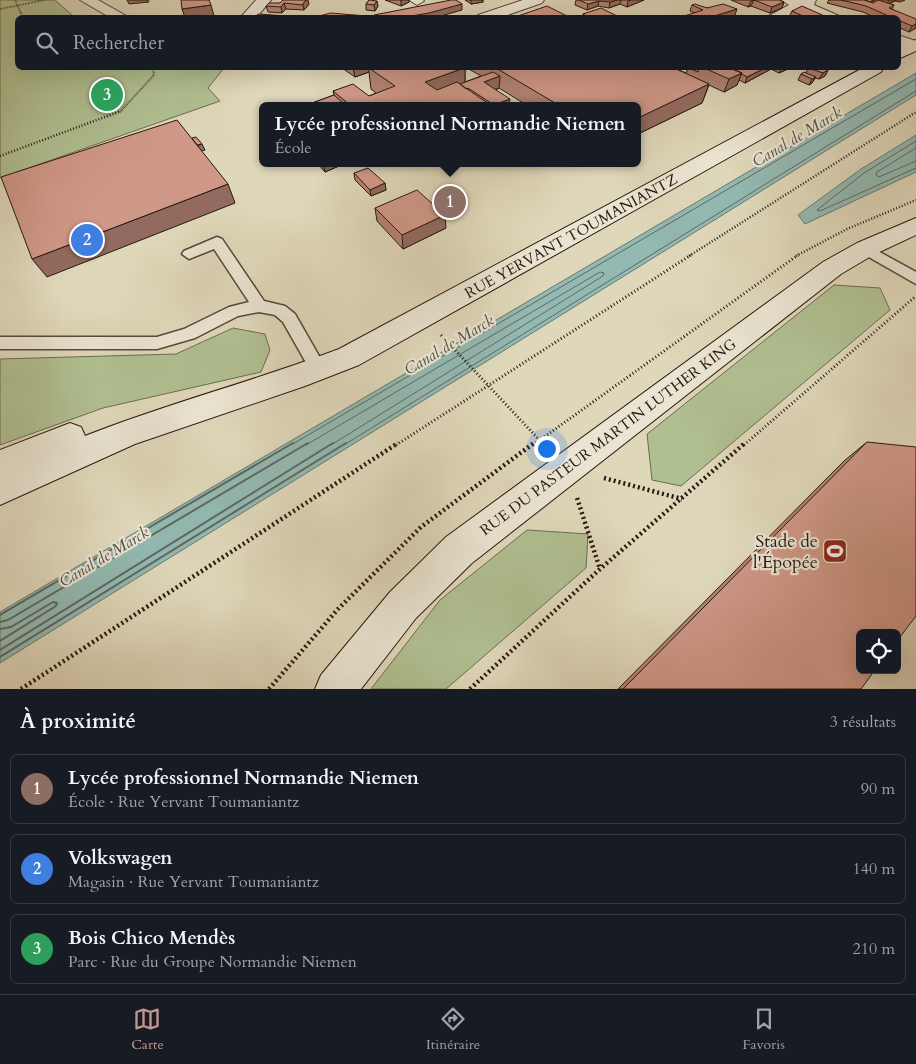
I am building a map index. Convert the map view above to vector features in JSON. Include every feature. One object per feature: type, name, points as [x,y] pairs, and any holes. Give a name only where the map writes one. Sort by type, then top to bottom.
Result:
[{"type":"street","points":[[250,15],[264,0]]},
{"type":"street","points":[[80,2],[94,15]]},
{"type":"street","points":[[80,2],[115,15]]},
{"type":"street","points":[[493,15],[542,2]]},
{"type":"street","points":[[777,15],[800,2],[830,15]]},
{"type":"street","points":[[901,41],[915,45]]},
{"type":"street","points":[[901,52],[915,45]]},
{"type":"street","name":"RUE YERVANT TOUMANIANTZ","points":[[0,489],[117,437],[319,370],[397,333],[871,70]]},
{"type":"street","name":"RUE DU PASTEUR MARTIN LUTHER KING","points":[[335,689],[403,605],[430,577],[467,544],[810,283],[865,249],[916,226]]},
{"type":"street","name":"RUE YERVANT TOUMANIANTZ","points":[[0,465],[71,437],[142,413],[260,389]]},
{"type":"lane","points":[[189,254],[217,242],[259,306]]},
{"type":"lane","points":[[865,249],[916,279]]},
{"type":"lane","points":[[0,343],[157,343],[189,334],[234,311],[259,306],[280,310],[289,318],[319,370]]},
{"type":"path","points":[[15,0],[22,15]]},
{"type":"path","points":[[0,9],[18,7],[45,0]]},
{"type":"path","points":[[0,156],[120,112],[154,75],[153,70]]},
{"type":"path","points":[[20,689],[489,384],[916,112]]},
{"type":"path","points":[[470,689],[600,569],[683,500],[916,296]]},
{"type":"path","points":[[444,338],[567,467],[600,569]]},
{"type":"path","points":[[567,467],[683,500]]},
{"type":"green space","points":[[0,0],[55,0],[72,15],[15,15],[15,70],[222,70],[208,88],[220,101],[0,178]]},
{"type":"green space","points":[[834,285],[880,288],[890,310],[681,486],[652,480],[647,434]]},
{"type":"green space","points":[[233,328],[265,334],[270,350],[261,372],[103,408],[0,445],[0,359],[176,354]]},
{"type":"green space","points":[[527,530],[588,534],[586,568],[446,689],[371,689],[440,600]]},
{"type":"water","name":"Canal de Marck","points":[[916,73],[916,95],[0,663],[0,612]]},
{"type":"water","points":[[916,135],[916,172],[805,224],[798,215],[861,169]]},
{"type":"building","points":[[181,0],[209,0],[211,5],[182,9]]},
{"type":"building","points":[[283,0],[306,0],[302,5],[284,3],[281,7],[266,6],[269,3],[280,3]]},
{"type":"building","points":[[369,0],[377,1],[374,5],[366,4]]},
{"type":"building","points":[[451,0],[456,0],[462,4],[417,15],[374,15]]},
{"type":"building","points":[[579,0],[617,0],[588,4]]},
{"type":"building","points":[[754,0],[779,0],[784,2],[772,7]]},
{"type":"building","points":[[841,0],[864,0],[873,3],[878,0],[894,5],[889,8],[916,19],[916,24],[912,26],[901,21],[901,15],[886,15],[866,6]]},
{"type":"building","points":[[695,4],[707,8],[723,4],[737,9],[718,15],[687,15],[703,10],[692,5]]},
{"type":"building","points":[[547,6],[565,15],[521,15]]},
{"type":"building","points":[[802,6],[822,15],[801,15],[792,11]]},
{"type":"building","points":[[601,8],[615,15],[585,15],[583,14]]},
{"type":"building","points":[[331,13],[354,15],[323,15]]},
{"type":"building","points":[[372,70],[458,70],[425,82],[437,90],[457,82],[486,102],[346,102],[333,91],[353,84],[369,96],[395,86]]},
{"type":"building","points":[[499,70],[678,70],[709,84],[641,117],[641,102],[553,102]]},
{"type":"building","points":[[709,70],[734,70],[742,73],[729,79]]},
{"type":"building","points":[[735,70],[761,70],[747,77],[740,73],[742,73]]},
{"type":"building","points":[[815,70],[828,70],[823,73]]},
{"type":"building","points":[[493,72],[500,76],[484,82],[510,99],[502,102],[489,102],[460,84]]},
{"type":"building","points":[[804,72],[816,77],[812,79],[801,74]]},
{"type":"building","points":[[334,95],[342,102],[315,102]]},
{"type":"building","points":[[177,120],[228,184],[32,259],[1,177]]},
{"type":"building","points":[[196,137],[202,144],[197,145],[192,138]]},
{"type":"building","points":[[368,168],[385,183],[370,190],[354,173]]},
{"type":"building","points":[[417,190],[445,215],[402,235],[375,208]]},
{"type":"building","name":"Stade de l'Épopée","points":[[867,442],[916,447],[916,616],[901,636],[901,629],[856,629],[856,674],[872,674],[861,689],[623,689]]},
{"type":"place","name":"Bois Chico Mendès","points":[[107,95]]},
{"type":"place","name":"Lycée professionnel Normandie Niemen","points":[[450,202]]},
{"type":"place","name":"Volkswagen","points":[[87,240]]},
{"type":"place","name":"Stade de l'Épopée","points":[[835,551]]}]
